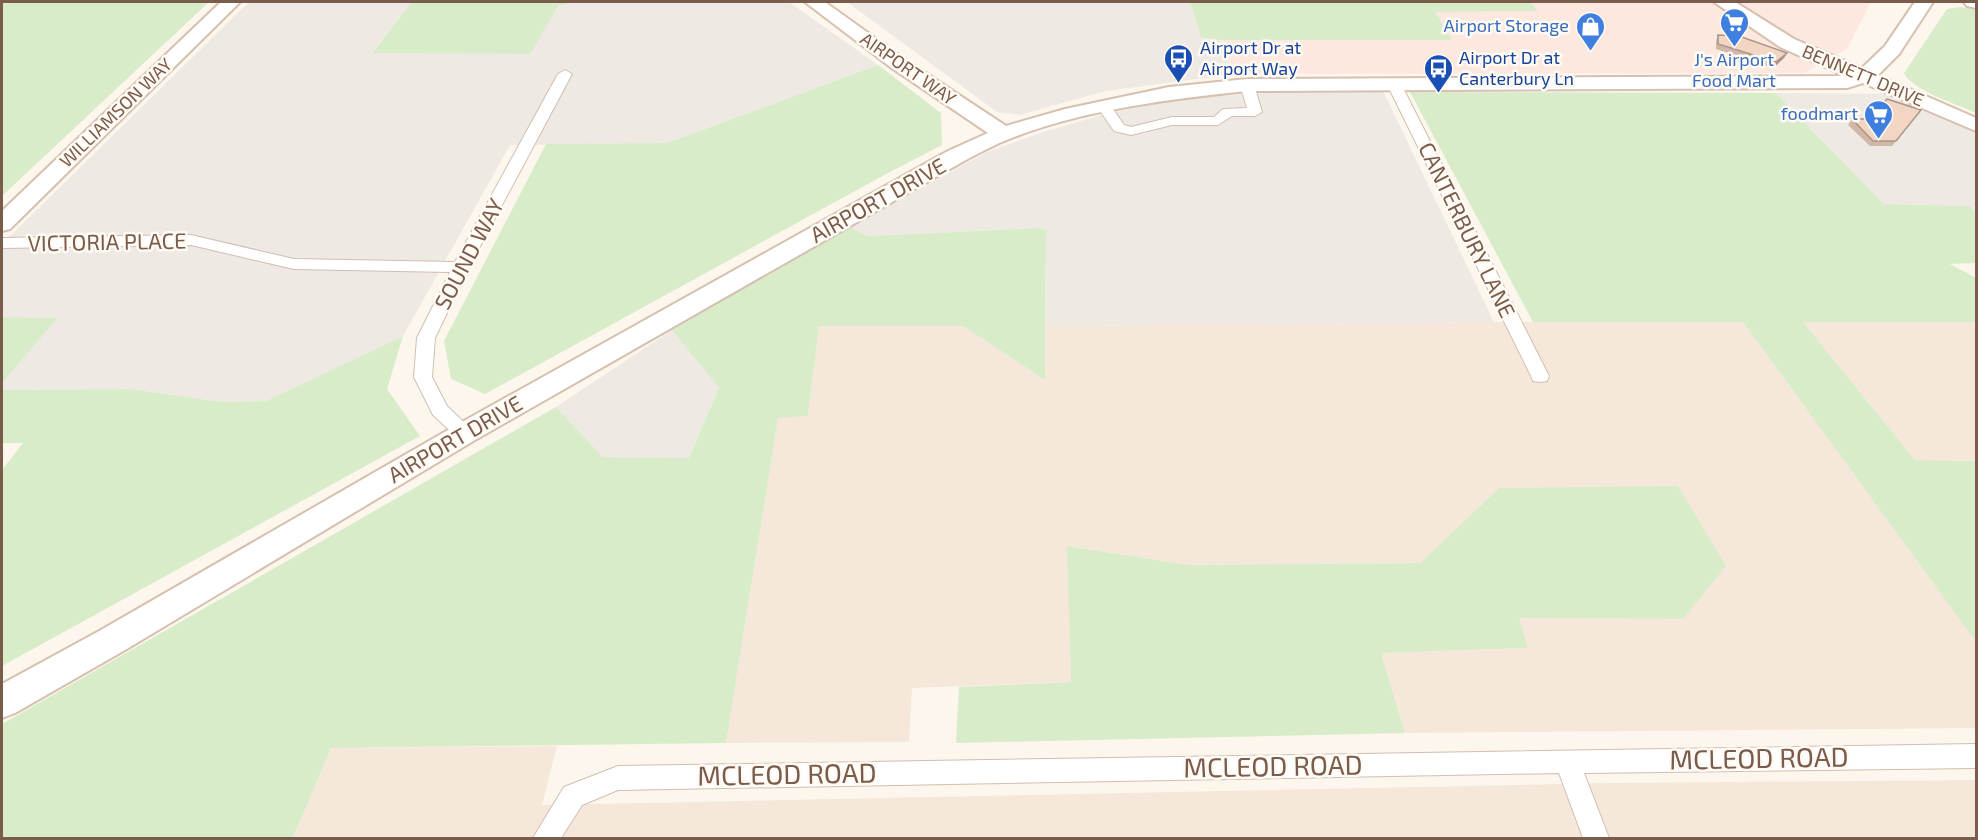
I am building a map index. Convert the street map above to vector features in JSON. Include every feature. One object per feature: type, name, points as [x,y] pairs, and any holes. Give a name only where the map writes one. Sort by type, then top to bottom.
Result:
[{"type":"main road","name":"WILLIAMSON WAY","points":[[2,224],[231,2]]},
{"type":"main road","name":"AIRPORT WAY","points":[[814,2],[896,62],[1003,134]]},
{"type":"main road","name":"BENNETT DRIVE","points":[[1723,2],[1770,34],[1796,48],[1977,125]]},
{"type":"main road","points":[[1865,77],[1901,38],[1924,2]]},
{"type":"main road","points":[[1796,48],[1836,58],[1861,59],[1901,38]]},
{"type":"main road","name":"AIRPORT DRIVE","points":[[2,702],[465,433],[956,156],[1003,134],[1103,105],[1169,93],[1247,85],[1816,83],[1847,82],[1865,77]]},
{"type":"main road","points":[[1816,83],[1882,89],[1913,96]]},
{"type":"street","name":"SOUND WAY","points":[[465,433],[440,410],[423,377],[426,338],[461,267],[565,74]]},
{"type":"street","name":"CANTERBURY LANE","points":[[1394,84],[1539,376]]},
{"type":"street","points":[[1103,105],[1119,128],[1131,131],[1172,121],[1218,121],[1228,112],[1255,112],[1247,85]]},
{"type":"street","name":"VICTORIA PLACE","points":[[2,243],[191,240],[294,264],[461,267]]},
{"type":"street","name":"MCLEOD ROAD","points":[[546,838],[573,796],[618,778],[1977,756]]},
{"type":"street","points":[[1567,761],[1596,838]]},
{"type":"shaded area","points":[[249,2],[412,2],[372,52],[573,2],[789,2],[878,65],[667,143],[510,145],[403,336],[266,401],[222,402],[131,389],[2,390],[2,383],[58,318],[2,317],[2,244]]},
{"type":"shaded area","points":[[847,2],[1190,2],[1201,37],[1219,40],[1234,74],[1106,91],[1020,115],[997,112]]},
{"type":"shaded area","points":[[1530,2],[1871,2],[1847,49],[1805,73],[1234,74],[1219,40],[1452,40],[1434,12],[1537,10]]},
{"type":"shaded area","points":[[1302,91],[1383,91],[1494,322],[1046,326],[1046,230],[1038,228],[868,236],[850,227],[987,152],[1043,132],[1125,108],[1210,96]]},
{"type":"shaded area","points":[[1776,93],[1888,94],[1908,100],[1976,133],[1976,213],[1969,206],[1884,204]]},
{"type":"shaded area","points":[[1802,321],[1976,322],[1976,461],[1915,460]]},
{"type":"shaded area","points":[[1743,322],[1976,642],[1976,728],[1405,733],[1381,653],[1528,648],[1518,618],[1683,619],[1499,488],[1420,563],[1190,565],[1068,546],[1071,682],[912,688],[909,742],[726,743],[778,417],[808,416],[819,326],[963,326],[1045,380],[1046,326]]},
{"type":"shaded area","points":[[672,330],[719,388],[689,459],[603,457],[556,407]]},
{"type":"shaded area","points":[[557,746],[542,805],[1612,783],[1976,780],[1976,838],[293,838],[331,748]]},
{"type":"green space","points":[[2,2],[209,2],[2,196]]},
{"type":"green space","points":[[412,2],[573,2],[558,6],[530,54],[372,53]]},
{"type":"green space","points":[[1190,2],[1530,2],[1538,11],[1435,12],[1452,40],[1219,40],[1201,37]]},
{"type":"green space","points":[[1961,7],[1976,10],[1976,113],[1925,91],[1908,79],[1904,73],[1947,9]]},
{"type":"green space","points":[[878,65],[941,113],[942,145],[485,394],[451,379],[444,341],[546,144],[667,143]]},
{"type":"green space","points":[[1410,92],[1776,93],[1884,204],[1969,206],[1976,213],[1976,263],[1950,264],[1976,278],[1976,322],[1803,322],[1915,460],[1976,461],[1976,642],[1743,322],[1533,322]]},
{"type":"green space","points":[[850,227],[868,236],[1038,228],[1046,230],[1045,380],[963,326],[819,326],[808,416],[778,418],[726,743],[331,748],[293,838],[2,838],[2,724],[556,407],[603,457],[689,458],[719,388],[672,330]]},
{"type":"green space","points":[[2,317],[58,318],[2,383]]},
{"type":"green space","points":[[403,336],[387,389],[420,436],[2,666],[2,470],[23,443],[2,443],[2,390],[131,389],[222,402],[266,401]]},
{"type":"green space","points":[[1678,486],[1726,566],[1683,619],[1519,618],[1528,648],[1381,653],[1405,733],[956,743],[959,687],[1071,682],[1067,546],[1190,565],[1420,563],[1499,488]]},
{"type":"building","points":[[1718,35],[1739,36],[1787,53],[1776,62],[1718,44]]},
{"type":"building","points":[[1887,99],[1921,110],[1896,141],[1873,141],[1852,119],[1869,119]]},
{"type":"place","name":"J's Airport Food Mart","points":[[1734,48]]},
{"type":"place","name":"Airport Storage","points":[[1590,52]]},
{"type":"place","name":"Airport Dr at Airport Way","points":[[1179,84]]},
{"type":"place","name":"Airport Dr at Canterbury Ln","points":[[1438,94]]},
{"type":"place","name":"foodmart","points":[[1879,140]]}]
